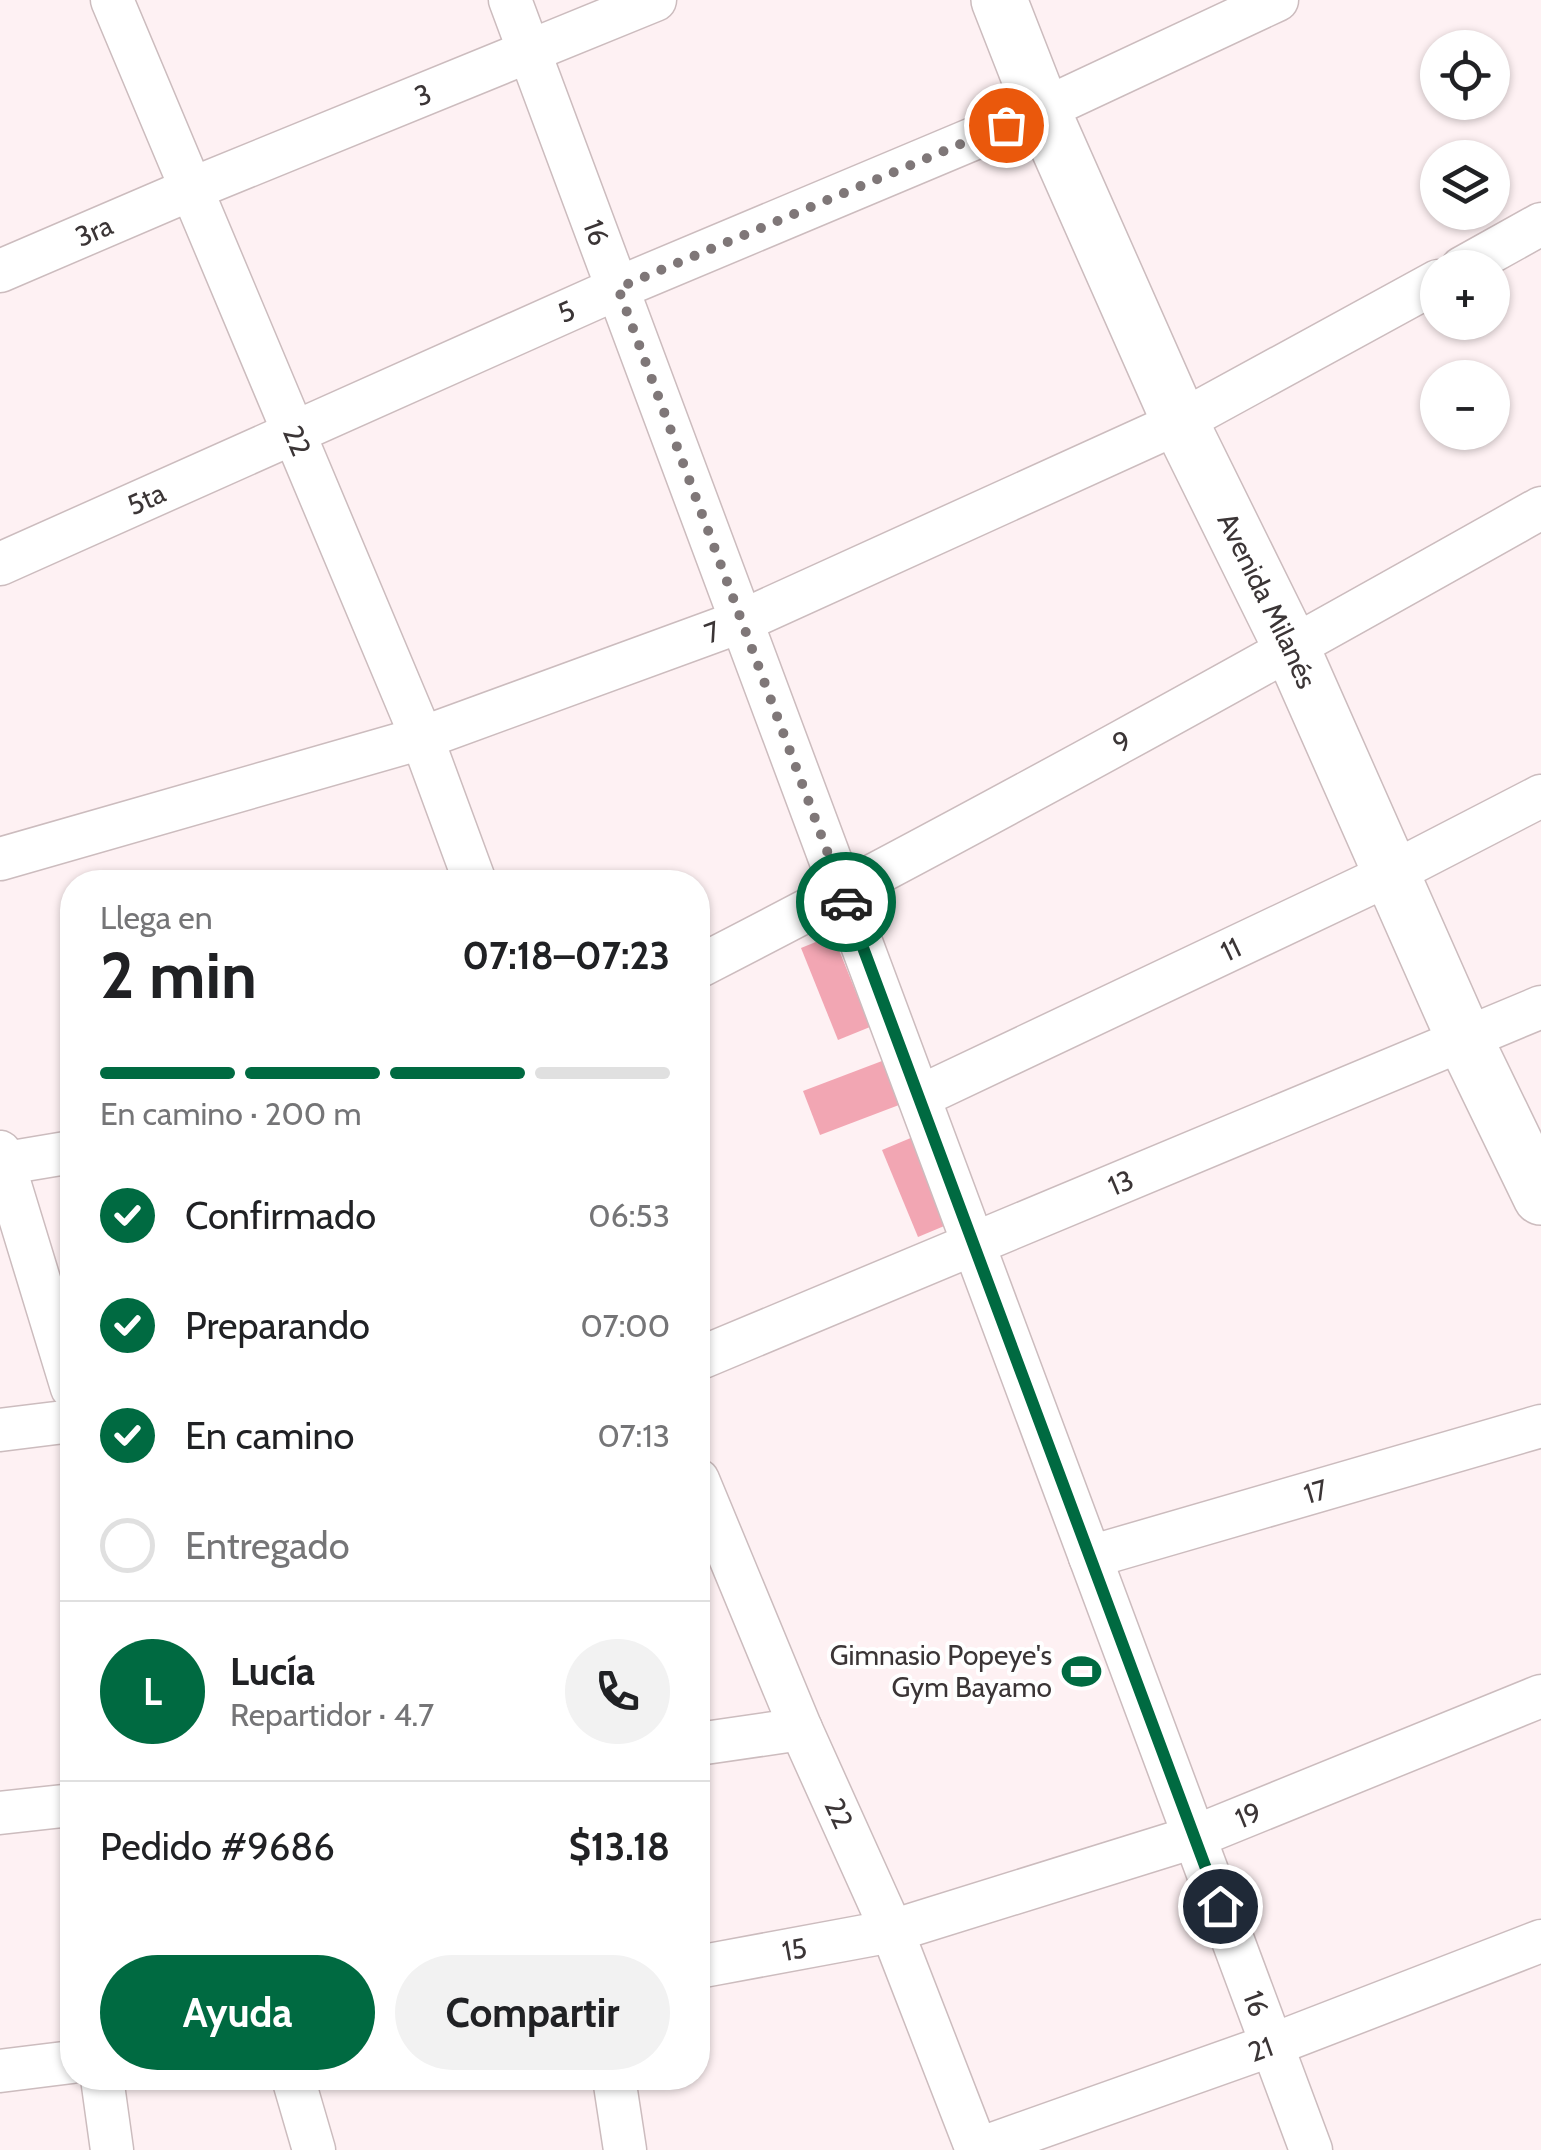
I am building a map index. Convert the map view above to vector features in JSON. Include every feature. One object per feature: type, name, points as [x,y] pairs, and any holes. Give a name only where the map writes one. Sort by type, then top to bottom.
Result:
[{"type":"street","name":"22","points":[[112,0],[422,738],[472,870]]},
{"type":"street","name":"16","points":[[510,0],[1311,2150]]},
{"type":"street","name":"3","points":[[190,190],[655,0]]},
{"type":"street","name":"Avenida Milanés","points":[[999,0],[1042,110],[1180,422],[1292,649],[1464,1038],[1539,1187]]},
{"type":"street","name":"5","points":[[293,431],[618,288],[1042,110],[1277,0]]},
{"type":"street","name":"3ra","points":[[0,271],[190,190]]},
{"type":"street","points":[[1494,250],[1541,224]]},
{"type":"street","name":"7","points":[[0,859],[422,738],[742,621],[1180,422],[1420,291]]},
{"type":"street","name":"5ta","points":[[0,564],[293,431]]},
{"type":"street","name":"9","points":[[710,961],[1292,649],[1541,508]]},
{"type":"street","name":"11","points":[[919,1097],[1392,874],[1541,796]]},
{"type":"street","name":"13","points":[[710,1354],[1541,1007]]},
{"type":"street","points":[[60,1153],[1,1160],[60,1349]]},
{"type":"street","points":[[0,1430],[60,1422]]},
{"type":"street","name":"17","points":[[1090,1557],[1541,1426]]},
{"type":"street","name":"22","points":[[710,1509],[801,1729],[892,1931],[976,2150]]},
{"type":"street","name":"19","points":[[892,1931],[1194,1837],[1541,1696]]},
{"type":"street","points":[[710,1742],[801,1729]]},
{"type":"street","points":[[0,1813],[60,1807]]},
{"type":"street","name":"15","points":[[710,1965],[892,1931]]},
{"type":"street","name":"21","points":[[976,2150],[1272,2045],[1541,1941]]},
{"type":"street","points":[[0,2071],[60,2064]]},
{"type":"street","points":[[104,2090],[112,2150]]},
{"type":"street","points":[[296,2090],[314,2150]]},
{"type":"street","points":[[616,2090],[625,2150]]},
{"type":"building","points":[[833,935],[870,1027],[838,1040],[801,948]]},
{"type":"building","points":[[882,1061],[899,1105],[820,1135],[803,1091]]},
{"type":"building","points":[[913,1137],[949,1224],[918,1237],[882,1150]]},
{"type":"way so far","points":[[846,902],[618,288],[1006,125]]},
{"type":"place","name":"Gimnasio Popeye's Gym Bayamo","points":[[1082,1671]]},
{"type":"route","points":[[846,902],[1220,1906]]}]
